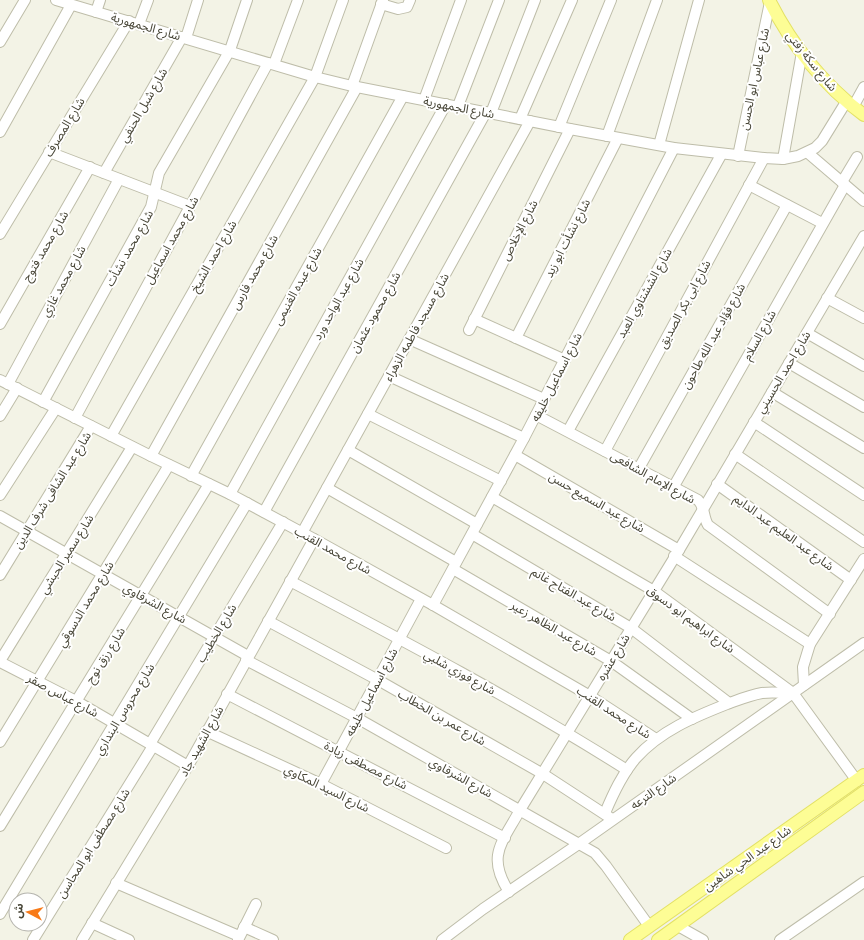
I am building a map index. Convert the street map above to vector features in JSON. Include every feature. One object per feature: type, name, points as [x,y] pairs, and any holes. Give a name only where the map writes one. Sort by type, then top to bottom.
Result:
[{"type":"main road","name":"شارع سكة زفتي","points":[[770,1],[802,52],[849,104],[864,115]]},
{"type":"main road","name":"شارع عبد الحي شاهين","points":[[630,940],[860,778]]},
{"type":"main road","name":"شارع عبد الحي شاهين","points":[[658,940],[864,792]]},
{"type":"street","points":[[0,42],[25,0]]},
{"type":"street","name":"شارع الجمهورية","points":[[56,0],[230,50],[315,77],[559,127],[721,155],[783,159],[808,153],[822,141],[849,104],[864,87]]},
{"type":"street","points":[[96,12],[100,0]]},
{"type":"street","points":[[140,24],[148,0]]},
{"type":"street","name":"شارع شبل الحنفي","points":[[104,173],[184,37],[198,0]]},
{"type":"street","name":"شارع محمد نشأت","points":[[43,402],[151,207],[159,173],[230,50],[247,0]]},
{"type":"street","name":"شارع محمد اسماعيل","points":[[75,418],[190,206],[271,64],[298,0]]},
{"type":"street","name":"شارع احمد الشيخ","points":[[111,436],[315,77],[343,0]]},
{"type":"street","points":[[382,2],[401,9],[407,7],[410,0]]},
{"type":"street","points":[[424,100],[461,0]]},
{"type":"street","points":[[458,106],[498,0]]},
{"type":"street","name":"شارع محمود عثمان","points":[[264,512],[488,112],[535,0]]},
{"type":"street","name":"شارع مسجد فاطمه الزهراء","points":[[302,533],[409,339],[525,120],[572,0]]},
{"type":"street","points":[[559,127],[611,0]]},
{"type":"street","points":[[607,136],[657,0]]},
{"type":"street","points":[[659,145],[699,0]]},
{"type":"street","name":"شارع عباس ابو الحسن","points":[[738,156],[770,1]]},
{"type":"street","name":"شارع محمد فارس","points":[[151,456],[354,86],[382,2]]},
{"type":"street","points":[[0,132],[71,5]]},
{"type":"street","name":"شارع المصرف","points":[[0,234],[4,217],[50,152],[128,21]]},
{"type":"street","points":[[783,159],[802,52]]},
{"type":"street","name":"شارع عبده الغنيمى","points":[[191,476],[403,96]]},
{"type":"street","name":"شارع عبد الواحد ورد","points":[[230,494],[446,104]]},
{"type":"street","name":"شارع الإخلاص","points":[[469,330],[570,129]]},
{"type":"street","name":"شارع نشأت ابو زيد","points":[[516,338],[618,138]]},
{"type":"street","name":"شارع اسماعيل خليفه","points":[[433,605],[524,438],[674,148]]},
{"type":"street","points":[[50,152],[190,206]]},
{"type":"street","points":[[808,153],[864,201]]},
{"type":"street","name":"شارع الششتاوي العبد","points":[[568,431],[721,155]]},
{"type":"street","name":"شارع السلام","points":[[674,486],[822,223],[857,157]]},
{"type":"street","name":"شارع ابى بكر الصديق","points":[[605,451],[764,158]]},
{"type":"street","name":"شارع محمد فتوح","points":[[0,324],[90,167]]},
{"type":"street","name":"شارع محمد غازي","points":[[4,382],[119,179]]},
{"type":"street","points":[[749,185],[822,223]]},
{"type":"street","name":"شارع فؤاد عبد الله طاحون","points":[[639,468],[786,205]]},
{"type":"street","name":"شارع احمد الحسيني","points":[[703,508],[864,236]]},
{"type":"street","points":[[828,298],[864,317]]},
{"type":"street","points":[[474,319],[565,360]]},
{"type":"street","points":[[807,333],[864,366]]},
{"type":"street","points":[[409,339],[544,399]]},
{"type":"street","points":[[789,363],[864,407]]},
{"type":"street","points":[[389,376],[524,438]]},
{"type":"street","name":"شارع محمد القنب","points":[[4,382],[132,447],[230,494],[314,539],[421,598],[590,696],[656,739]]},
{"type":"street","points":[[0,416],[17,388]]},
{"type":"street","points":[[772,392],[864,448]]},
{"type":"street","points":[[0,495],[56,408]]},
{"type":"street","points":[[368,414],[501,481]]},
{"type":"street","name":"شارع الإمام الشافعى","points":[[536,415],[674,486],[698,500],[703,508],[705,520],[708,525],[830,614]]},
{"type":"street","points":[[754,422],[864,495]]},
{"type":"street","name":"شارع عبد الشافى شرف الدين","points":[[0,575],[91,426]]},
{"type":"street","name":"شارع سمير الحبشي","points":[[0,662],[132,447]]},
{"type":"street","points":[[348,450],[477,524]]},
{"type":"street","points":[[735,454],[864,542]]},
{"type":"street","name":"شارع عبد السميع حسن","points":[[515,455],[676,553],[810,644]]},
{"type":"street","name":"شارع محمد الدسوقي","points":[[0,742],[169,465]]},
{"type":"street","name":"شارع رزق نوح","points":[[0,826],[142,596],[209,484]]},
{"type":"street","name":"شارع عبد العليم عبد الدايم","points":[[717,484],[851,580]]},
{"type":"street","name":"شارع عبد الظاهر زعير","points":[[327,488],[611,661],[692,719]]},
{"type":"street","name":"شارع ابراهيم ابو دسوق","points":[[492,497],[654,591],[793,693],[860,778]]},
{"type":"street","name":"شارع محروس البنداري","points":[[0,914],[248,504]]},
{"type":"street","name":"شارع عشره","points":[[509,892],[497,868],[497,856],[505,838],[520,810],[703,508]]},
{"type":"street","name":"شارع الشرقاوي","points":[[0,516],[214,636],[247,658],[520,810],[564,837],[580,843],[595,853],[606,866],[649,926]]},
{"type":"street","name":"شارع الخطيب","points":[[152,745],[214,636],[282,522]]},
{"type":"street","name":"شارع عبد الفتاح غانم","points":[[472,534],[631,628],[729,703]]},
{"type":"street","name":"شارع الشهيد جاد","points":[[82,940],[188,766],[206,731],[314,539]]},
{"type":"street","points":[[804,685],[803,667],[810,644],[864,561]]},
{"type":"street","name":"شارع فوزي شلبي","points":[[290,581],[400,638],[568,733],[627,770]]},
{"type":"street","name":"شارع اسماعيل خليفه","points":[[321,784],[421,598]]},
{"type":"street","name":"شارع عمر بن الخطاب","points":[[268,621],[378,680],[543,774],[608,816]]},
{"type":"street","name":"شارع الترعه","points":[[442,940],[483,909],[580,843],[608,816],[793,693],[864,643]]},
{"type":"street","name":"شارع عباس صقر","points":[[0,662],[76,702],[188,766]]},
{"type":"street","points":[[608,816],[618,784],[627,770],[645,749],[656,739],[692,719],[729,703],[761,693],[793,693]]},
{"type":"street","name":"شارع مصطفى زيادة","points":[[227,694],[505,838]]},
{"type":"street","name":"شارع السيد المكاوي","points":[[206,731],[321,784],[446,848]]},
{"type":"street","name":"شارع مصطفى ابو المحاسن","points":[[33,940],[152,745]]},
{"type":"street","points":[[780,940],[864,882]]},
{"type":"street","points":[[116,884],[238,938],[256,904]]},
{"type":"street","points":[[92,923],[129,940]]},
{"type":"street","points":[[678,926],[703,940]]},
{"type":"street","points":[[244,927],[273,940]]}]
